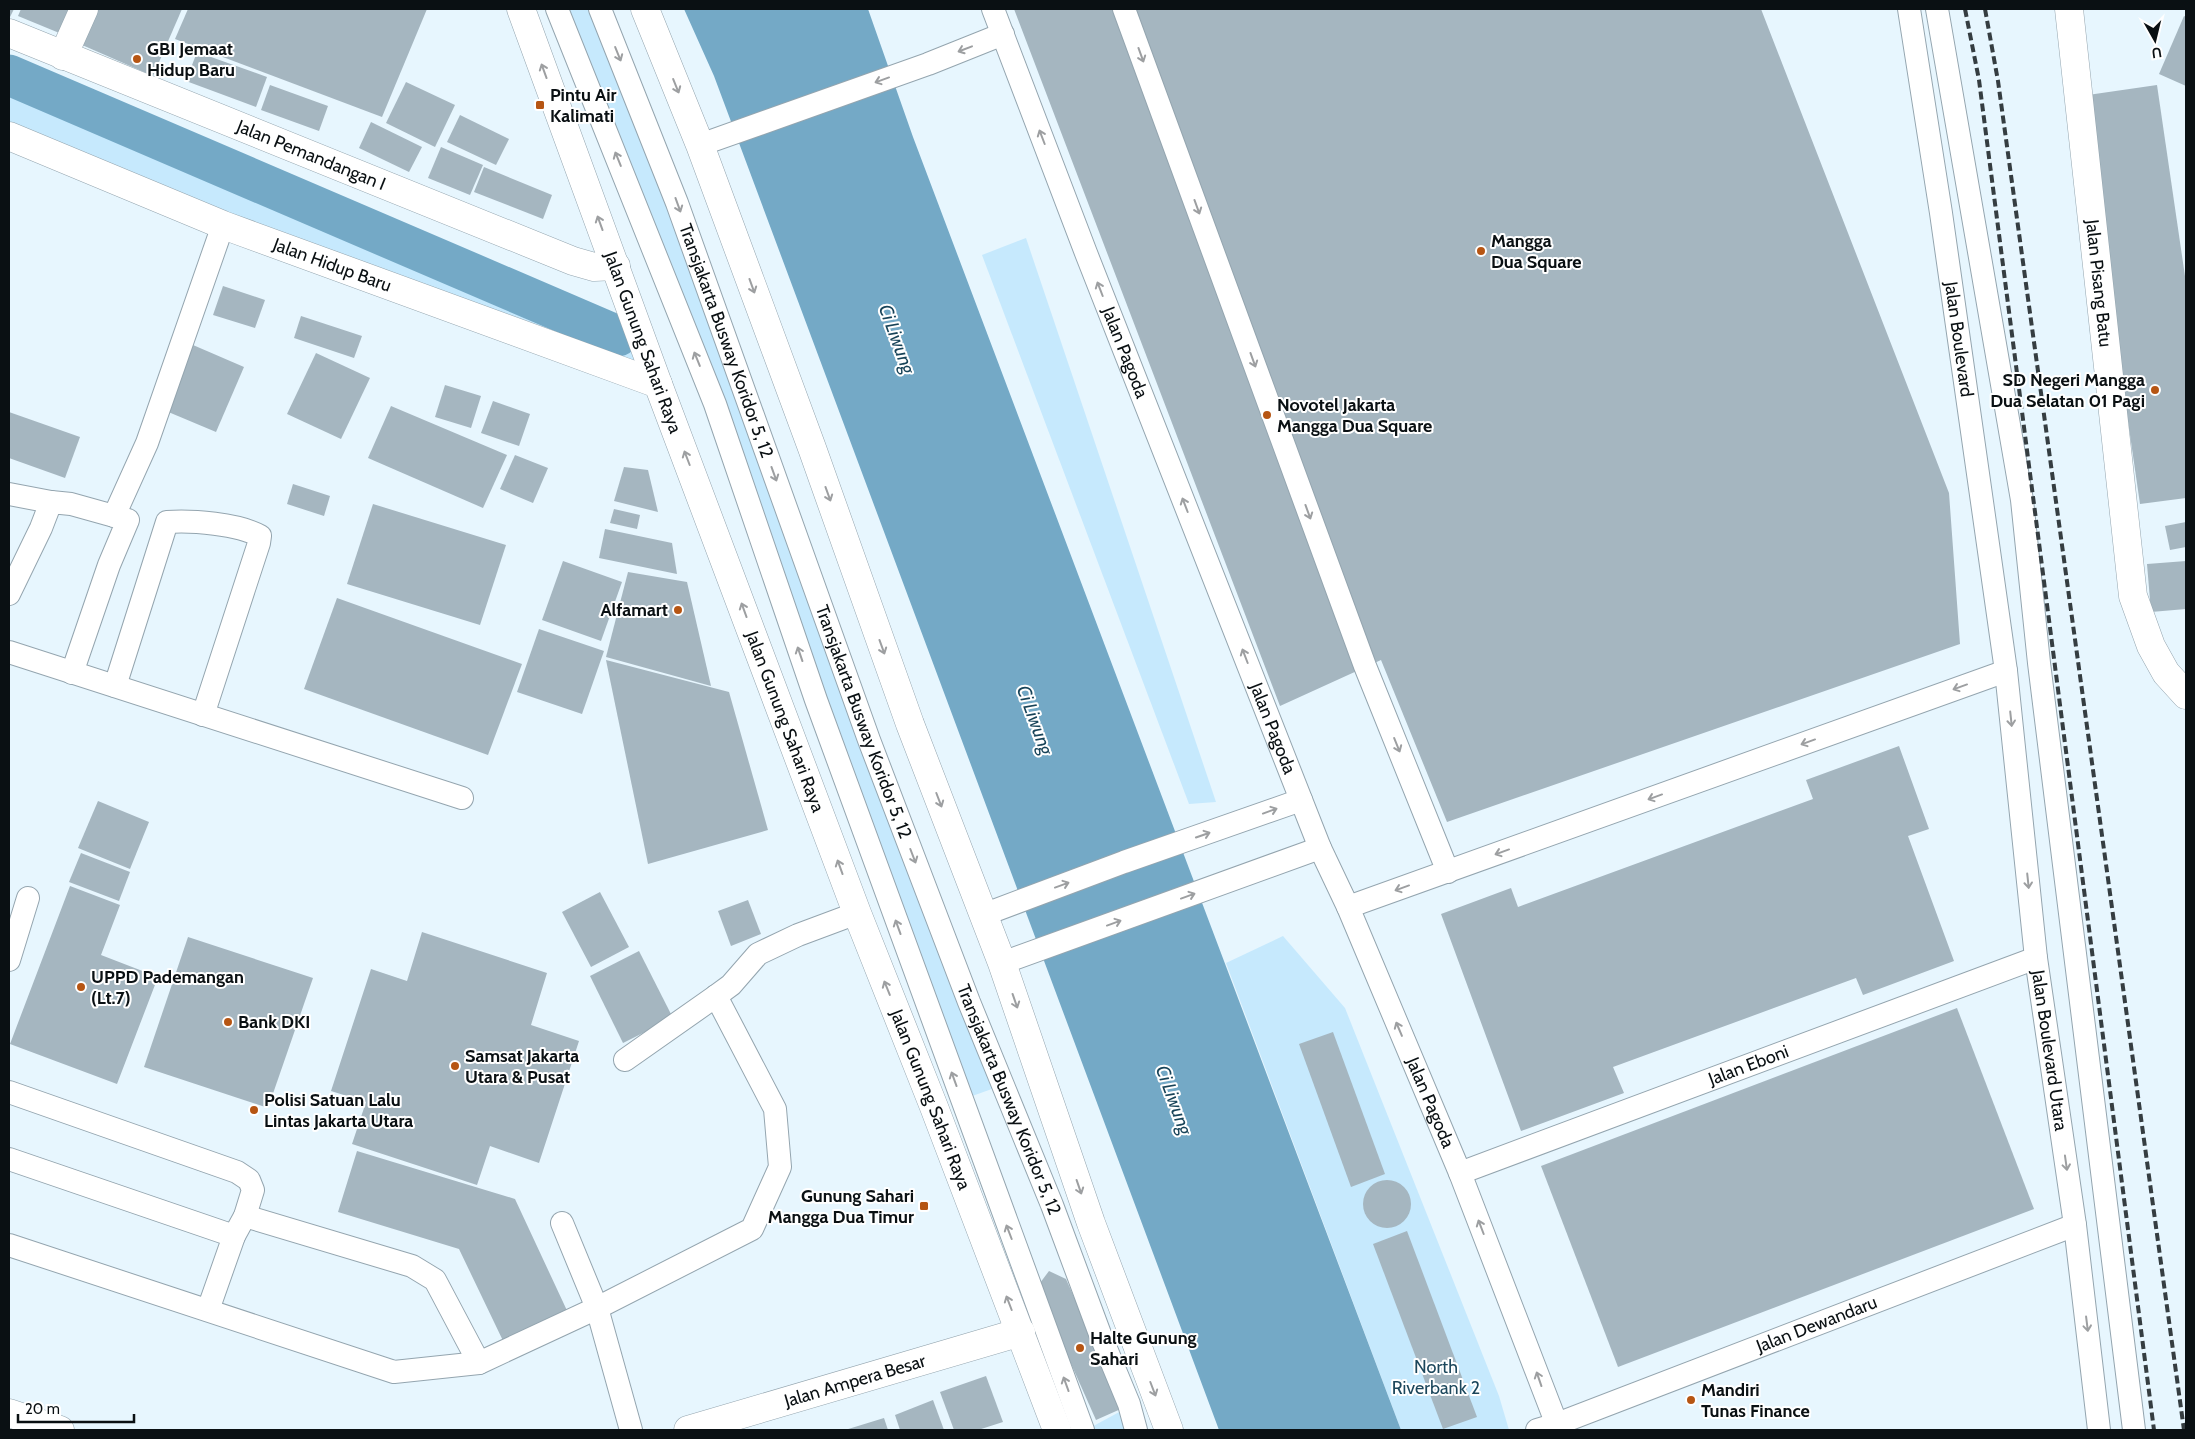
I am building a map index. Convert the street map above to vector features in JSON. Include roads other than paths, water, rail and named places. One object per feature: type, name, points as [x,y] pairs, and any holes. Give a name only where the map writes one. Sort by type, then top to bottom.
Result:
[{"type":"main road","points":[[62,56],[84,9]]},
{"type":"main road","name":"Jalan Gunung Sahari Raya","points":[[521,9],[658,384],[857,913],[1021,1332],[1063,1430]]},
{"type":"main road","points":[[645,9],[700,145],[812,448],[910,724],[1002,963],[1091,1223],[1169,1430]]},
{"type":"main road","name":"Jalan Pisang Batu","points":[[2069,9],[2133,596],[2151,646],[2166,674],[2186,694]]},
{"type":"main road","name":"Jalan Pemandangan I","points":[[9,33],[573,261],[594,267],[616,266]]},
{"type":"main road","name":"Jalan Hidup Baru","points":[[9,138],[223,225],[658,384]]},
{"type":"main road","name":"Jalan Ampera Besar","points":[[688,1430],[1021,1332]]},
{"type":"main road","points":[[9,1413],[60,1430]]},
{"type":"lane","name":"Transjakarta Busway Koridor 5, 12","points":[[557,9],[715,404],[1063,1430]]},
{"type":"lane","name":"Transjakarta Busway Koridor 5, 12","points":[[600,9],[677,203],[869,740],[972,1010],[1052,1205],[1100,1334],[1129,1404],[1136,1430]]},
{"type":"lane","name":"Jalan Pagoda","points":[[994,9],[1086,253],[1320,848],[1348,907],[1460,1174],[1551,1428]]},
{"type":"lane","points":[[1124,9],[1364,666],[1448,872]]},
{"type":"lane","name":"Jalan Boulevard","points":[[1909,9],[1941,213],[2006,670]]},
{"type":"lane","points":[[1937,9],[2022,500],[2040,673],[2134,1430]]},
{"type":"lane","points":[[700,145],[928,64],[1002,34]]},
{"type":"lane","points":[[1941,213],[1955,113]]},
{"type":"lane","points":[[72,673],[109,565],[121,518],[223,225]]},
{"type":"lane","points":[[9,494],[71,504],[121,518],[166,522],[198,521],[252,531],[260,536],[260,543],[203,715]]},
{"type":"lane","points":[[9,594],[41,528],[51,502]]},
{"type":"lane","points":[[115,686],[166,522]]},
{"type":"lane","points":[[9,652],[462,798]]},
{"type":"lane","points":[[1348,907],[2006,670]]},
{"type":"lane","name":"Jalan Boulevard Utara","points":[[2006,670],[2036,958],[2075,1225],[2099,1430]]},
{"type":"lane","points":[[983,915],[1301,800]]},
{"type":"lane","points":[[1002,963],[1320,848]]},
{"type":"lane","points":[[9,960],[28,898]]},
{"type":"lane","points":[[625,1060],[731,985],[758,954],[798,935],[857,913]]},
{"type":"lane","name":"Jalan Eboni","points":[[1460,1174],[2036,958]]},
{"type":"lane","points":[[9,1245],[394,1372],[479,1363],[597,1308],[752,1229],[780,1167],[775,1110],[716,996]]},
{"type":"lane","points":[[9,1092],[237,1172],[249,1180],[253,1190],[244,1216],[234,1236],[208,1310]]},
{"type":"lane","points":[[9,1159],[234,1236]]},
{"type":"lane","points":[[244,1216],[412,1266],[435,1280],[479,1363]]},
{"type":"lane","points":[[562,1223],[597,1308],[631,1430]]},
{"type":"lane","name":"Jalan Dewandaru","points":[[1551,1428],[2075,1225]]},
{"type":"water","name":"Ci Liwung","points":[[684,9],[868,9],[913,137],[1401,1430],[1219,1430],[714,76]]},
{"type":"waterway","points":[[9,75],[618,336]]},
{"type":"railway","points":[[1965,9],[1979,80],[2154,1430]]},
{"type":"railway","points":[[1985,9],[1998,81],[2184,1430]]},
{"type":"place","name":"GBI Jemaat Hidup Baru","points":[[137,59]]},
{"type":"place","name":"Pintu Air Kalimati","points":[[540,105]]},
{"type":"place","name":"Mangga Dua Square","points":[[1481,251]]},
{"type":"place","name":"SD Negeri Mangga Dua Selatan 01 Pagi","points":[[2155,390]]},
{"type":"place","name":"Novotel Jakarta Mangga Dua Square","points":[[1267,415]]},
{"type":"place","name":"Alfamart","points":[[678,610]]},
{"type":"place","name":"UPPD Pademangan (Lt.7)","points":[[81,987]]},
{"type":"place","name":"Bank DKI","points":[[228,1022]]},
{"type":"place","name":"Samsat Jakarta Utara & Pusat","points":[[455,1066]]},
{"type":"place","name":"Polisi Satuan Lalu Lintas Jakarta Utara","points":[[254,1110]]},
{"type":"place","name":"Gunung Sahari Mangga Dua Timur","points":[[924,1206]]},
{"type":"place","name":"Halte Gunung Sahari","points":[[1080,1348]]},
{"type":"place","name":"Mandiri Tunas Finance","points":[[1691,1400]]},
{"type":"park label","name":"North Riverbank 2","points":[[1436,1377]]}]
